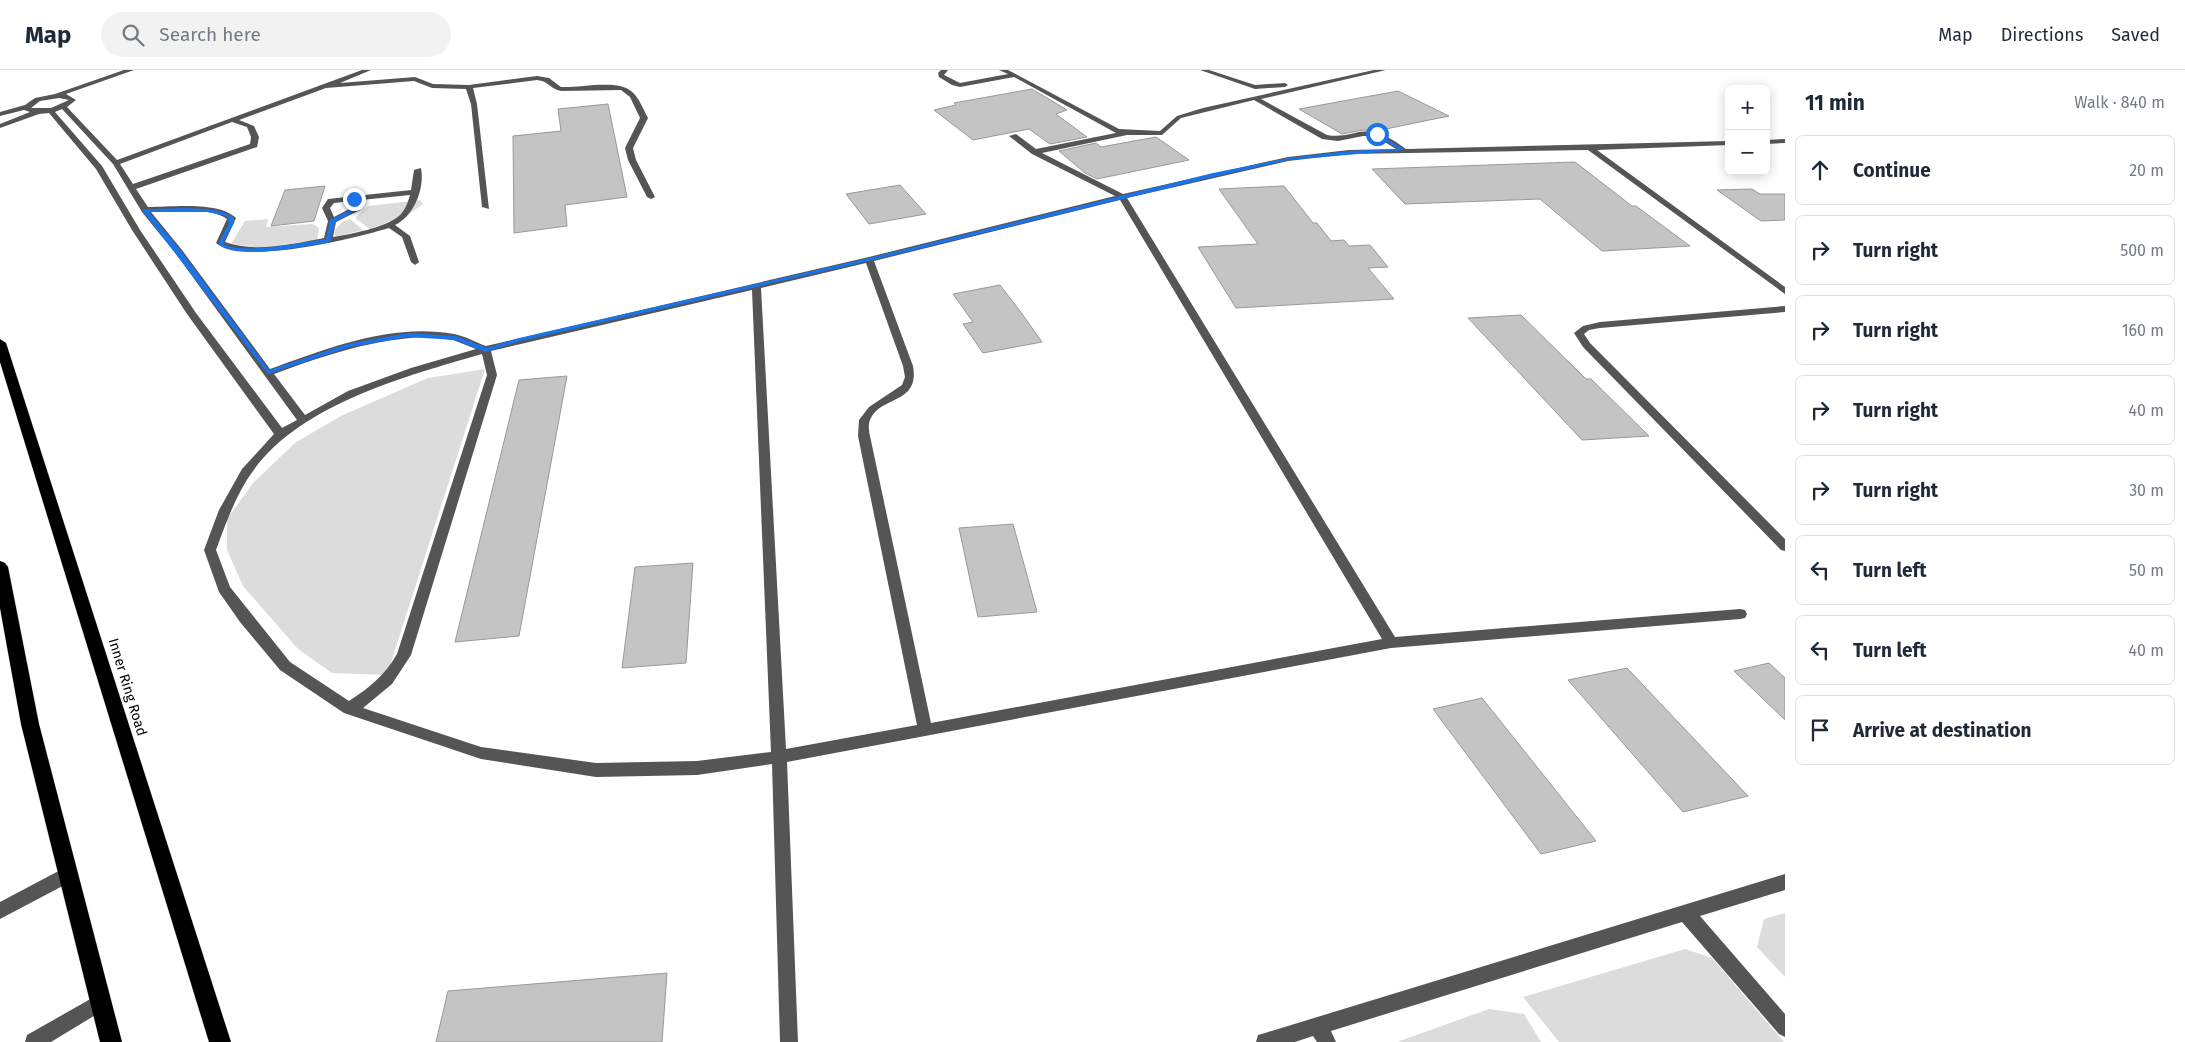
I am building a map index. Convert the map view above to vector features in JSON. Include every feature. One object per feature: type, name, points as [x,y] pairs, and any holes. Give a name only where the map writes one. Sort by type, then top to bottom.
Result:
[{"type":"highway","name":"Inner Ring Road","points":[[0,343],[220,1042]]},
{"type":"highway","points":[[0,567],[30,724],[111,1042]]},
{"type":"lane","points":[[56,96],[72,98],[131,70]]},
{"type":"lane","points":[[0,114],[27,107],[37,100],[56,96],[131,70]]},
{"type":"lane","points":[[116,163],[368,70]]},
{"type":"lane","points":[[945,70],[941,73],[941,76],[954,84],[960,85],[1015,75]]},
{"type":"lane","points":[[1002,70],[1015,75],[1117,131],[1151,134],[1162,132],[1179,118],[1190,113],[1383,70]]},
{"type":"lane","points":[[1203,70],[1246,85],[1269,87],[1287,85],[1336,72]]},
{"type":"lane","points":[[323,86],[415,79],[432,86],[469,86],[537,78],[547,79],[560,90],[625,89],[629,92],[644,118],[629,148],[632,160],[651,197]]},
{"type":"lane","points":[[469,86],[474,104],[486,207]]},
{"type":"lane","points":[[0,126],[37,112],[63,107],[71,102],[72,98]]},
{"type":"lane","points":[[1257,99],[1325,137],[1336,139],[1373,133],[1403,150]]},
{"type":"lane","points":[[27,107],[31,111],[37,112]]},
{"type":"lane","points":[[63,107],[116,163],[145,210],[179,252],[304,420]]},
{"type":"lane","points":[[50,110],[99,168],[136,230],[192,314],[280,434]]},
{"type":"lane","points":[[130,188],[254,145],[255,137],[250,126],[232,120]]},
{"type":"lane","points":[[1035,152],[1128,133]]},
{"type":"lane","points":[[1013,136],[1035,152],[1122,197],[1391,643]]},
{"type":"lane","points":[[1770,142],[1785,141]]},
{"type":"lane","points":[[1725,143],[1590,148],[1403,150],[1349,152],[1288,159],[1122,197],[869,260],[515,341],[415,370],[352,393],[280,434],[248,469],[225,510],[210,550],[224,589],[245,618],[285,666],[349,709],[481,753],[596,770],[697,768],[779,757],[1391,643],[1740,614]]},
{"type":"lane","points":[[1590,148],[1785,291]]},
{"type":"lane","points":[[145,210],[207,211],[228,215],[232,218],[231,223],[220,243],[224,247],[233,249],[253,251],[328,241],[390,225],[401,218],[409,211],[418,170]]},
{"type":"lane","points":[[328,241],[332,221],[326,208],[331,201],[414,192]]},
{"type":"lane","points":[[332,221],[357,208],[359,203],[354,199]]},
{"type":"lane","points":[[390,225],[406,236],[415,262]]},
{"type":"lane","points":[[869,260],[908,366],[910,377],[907,387],[873,409],[864,420],[864,436],[925,729]]},
{"type":"lane","points":[[756,285],[779,757],[789,1042]]},
{"type":"lane","points":[[1785,309],[1600,325],[1586,328],[1579,333],[1586,345],[1785,547]]},
{"type":"lane","points":[[268,372],[349,345],[408,335],[456,338],[486,350]]},
{"type":"lane","points":[[349,709],[383,684],[394,673],[404,655],[492,375],[486,350]]},
{"type":"lane","points":[[0,911],[68,874]]},
{"type":"lane","points":[[1265,1042],[1322,1034],[1686,912],[1785,882]]},
{"type":"lane","points":[[1686,912],[1785,1028]]},
{"type":"lane","points":[[34,1042],[101,1002]]},
{"type":"shaded area","points":[[420,200],[423,204],[409,214],[370,229],[355,218],[368,206]]},
{"type":"shaded area","points":[[268,219],[266,227],[313,224],[319,228],[317,242],[269,249],[231,244],[245,221]]},
{"type":"shaded area","points":[[350,219],[363,230],[335,237],[335,230],[342,222]]},
{"type":"shaded area","points":[[485,369],[387,675],[332,673],[298,649],[243,586],[227,550],[227,519],[253,483],[296,442],[343,415],[428,378]]},
{"type":"shaded area","points":[[1785,913],[1785,977],[1757,947],[1764,919]]},
{"type":"shaded area","points":[[1685,949],[1712,958],[1784,1042],[1559,1042],[1523,997]]},
{"type":"shaded area","points":[[1489,1009],[1524,1014],[1541,1042],[1397,1042]]},
{"type":"building","points":[[1032,89],[1067,110],[1056,114],[1087,137],[1050,144],[1029,129],[973,140],[934,110],[956,105],[954,103]]},
{"type":"building","points":[[1398,91],[1449,116],[1376,131],[1363,130],[1342,134],[1299,109]]},
{"type":"building","points":[[608,104],[627,197],[565,205],[567,226],[514,233],[513,136],[561,131],[558,109]]},
{"type":"building","points":[[1156,137],[1189,160],[1097,179],[1085,173],[1059,151],[1096,143],[1101,147]]},
{"type":"building","points":[[1575,162],[1632,206],[1636,206],[1690,246],[1602,251],[1540,199],[1405,204],[1372,169]]},
{"type":"building","points":[[900,185],[926,214],[869,224],[846,194]]},
{"type":"building","points":[[325,186],[314,221],[271,226],[285,190]]},
{"type":"building","points":[[1284,186],[1313,223],[1317,223],[1331,241],[1344,240],[1349,246],[1370,245],[1388,267],[1368,268],[1394,299],[1236,308],[1198,247],[1258,244],[1219,189]]},
{"type":"building","points":[[1752,189],[1760,194],[1785,194],[1785,220],[1761,221],[1717,190]]},
{"type":"building","points":[[1000,285],[1042,342],[983,353],[963,324],[973,322],[953,294]]},
{"type":"building","points":[[1521,315],[1586,379],[1591,379],[1649,436],[1582,440],[1468,318]]},
{"type":"building","points":[[567,376],[519,636],[455,642],[519,380]]},
{"type":"building","points":[[1013,524],[1037,612],[978,617],[959,528]]},
{"type":"building","points":[[693,563],[686,663],[622,668],[635,567]]},
{"type":"building","points":[[1769,663],[1785,678],[1785,720],[1734,671]]},
{"type":"building","points":[[1627,668],[1748,796],[1683,812],[1568,680]]},
{"type":"building","points":[[1482,698],[1596,841],[1541,854],[1433,709]]},
{"type":"building","points":[[667,973],[662,1042],[436,1042],[448,991]]},
{"type":"route","points":[[354,199],[359,203],[357,208],[332,221],[328,241],[253,251],[224,247],[220,243],[231,223],[232,218],[228,215],[207,211],[145,210],[179,252],[268,372],[349,345],[408,335],[434,335],[456,338],[486,350],[515,341],[869,260],[1213,175],[1288,159],[1349,152],[1403,150],[1377,134]]}]
